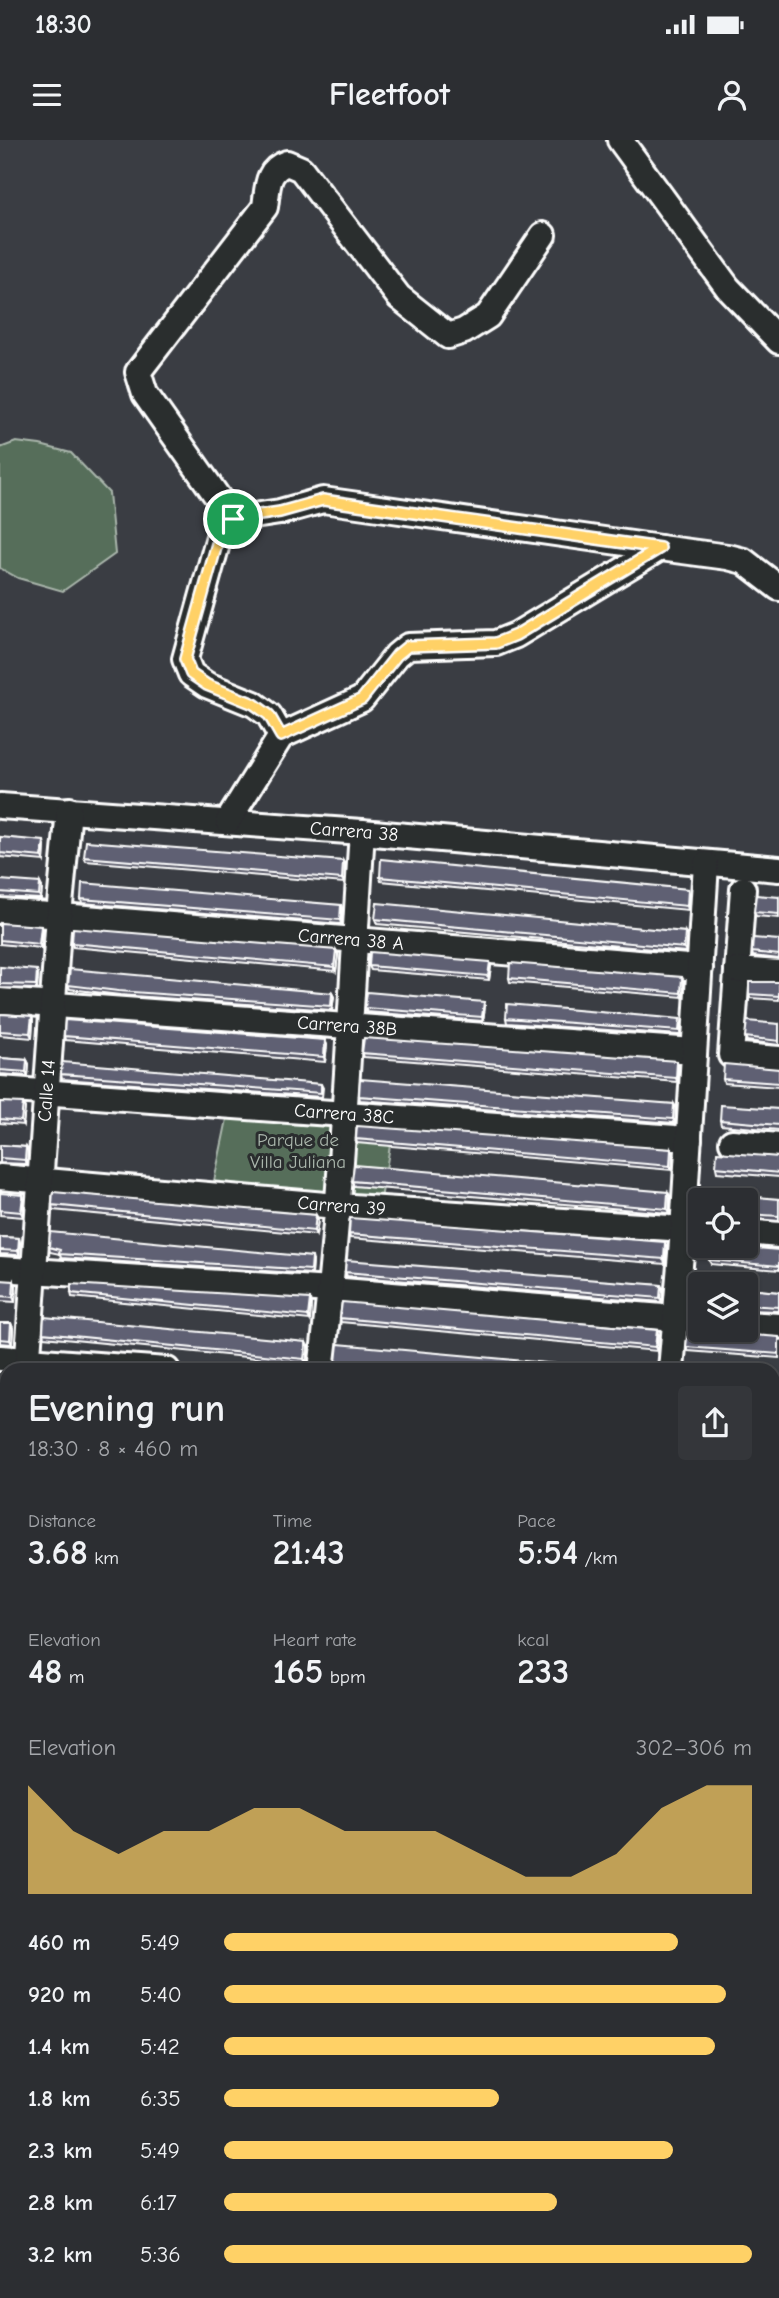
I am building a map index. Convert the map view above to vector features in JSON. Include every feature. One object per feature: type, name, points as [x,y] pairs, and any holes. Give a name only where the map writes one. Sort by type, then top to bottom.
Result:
[{"type":"street","points":[[620,140],[728,288],[779,341]]},
{"type":"street","points":[[233,519],[145,394],[138,372],[265,207],[271,173],[277,166],[287,163],[301,169],[399,297],[448,336],[464,331],[488,316],[543,235]]},
{"type":"street","points":[[281,736],[269,715],[254,704],[207,685],[191,674],[185,659],[220,533],[233,519],[280,512],[323,500],[728,556],[744,561],[779,588]]},
{"type":"street","points":[[228,821],[281,736],[362,699],[397,655],[408,646],[496,643],[516,635],[660,548]]},
{"type":"street","name":"Carrera 38","points":[[0,806],[228,821],[779,869]]},
{"type":"street","name":"Calle 14","points":[[27,1363],[52,1006],[69,810]]},
{"type":"street","points":[[322,1363],[331,1290],[345,1114],[362,832]]},
{"type":"street","points":[[690,1188],[689,1139],[706,864]]},
{"type":"street","points":[[743,889],[732,1055],[779,1059]]},
{"type":"street","name":"Carrera 38 A","points":[[0,911],[700,968]]},
{"type":"street","points":[[737,970],[779,973]]},
{"type":"street","name":"Carrera 38B","points":[[0,1001],[694,1051]]},
{"type":"street","name":"Carrera 38C","points":[[0,1089],[689,1139]]},
{"type":"street","points":[[732,1142],[779,1146]]},
{"type":"street","name":"Carrera 39","points":[[0,1177],[337,1206],[688,1230]]},
{"type":"street","points":[[758,1233],[779,1235]]},
{"type":"street","points":[[671,1363],[674,1318],[688,1246]]},
{"type":"street","points":[[0,1269],[331,1290],[688,1319]]},
{"type":"street","points":[[758,1325],[779,1326]]},
{"type":"street","points":[[0,1358],[19,1363]]},
{"type":"green space","points":[[16,442],[71,453],[109,493],[115,554],[63,591],[18,578],[0,568],[0,448]]},
{"type":"green space","name":"Parque de Villa Juliana","points":[[398,1098],[381,1199],[209,1205],[231,1100]]},
{"type":"building","points":[[0,837],[44,841],[42,857],[0,853]]},
{"type":"building","points":[[86,841],[343,861],[342,879],[84,857]]},
{"type":"building","points":[[381,859],[688,889],[687,906],[380,877]]},
{"type":"building","points":[[0,880],[40,883],[39,895],[0,892]]},
{"type":"building","points":[[82,883],[341,905],[340,920],[81,899]]},
{"type":"building","points":[[756,895],[779,897],[779,914],[754,912]]},
{"type":"building","points":[[377,903],[685,932],[684,948],[375,919]]},
{"type":"building","points":[[0,923],[41,926],[39,944],[0,940]]},
{"type":"building","points":[[73,928],[336,950],[334,967],[72,943]]},
{"type":"building","points":[[753,938],[779,940],[779,955],[752,952]]},
{"type":"building","points":[[370,952],[490,962],[488,976],[369,966]]},
{"type":"building","points":[[510,963],[682,977],[681,993],[509,978]]},
{"type":"building","points":[[0,967],[37,970],[36,985],[0,984]]},
{"type":"building","points":[[70,969],[332,993],[331,1006],[68,985]]},
{"type":"building","points":[[749,982],[779,982],[779,996],[749,994]]},
{"type":"building","points":[[367,992],[484,1002],[482,1017],[365,1008]]},
{"type":"building","points":[[507,1004],[680,1019],[679,1031],[506,1018]]},
{"type":"building","points":[[0,1014],[32,1016],[30,1033],[0,1031]]},
{"type":"building","points":[[65,1020],[325,1040],[324,1057],[64,1036]]},
{"type":"building","points":[[747,1021],[779,1024],[779,1041],[745,1037]]},
{"type":"building","points":[[364,1038],[677,1061],[676,1078],[362,1053]]},
{"type":"building","points":[[0,1058],[27,1060],[26,1072],[0,1070]]},
{"type":"building","points":[[62,1062],[321,1084],[321,1093],[61,1074]]},
{"type":"building","points":[[724,1064],[779,1069],[779,1083],[723,1079]]},
{"type":"building","points":[[360,1079],[674,1104],[673,1119],[359,1096]]},
{"type":"building","points":[[0,1102],[23,1103],[21,1121],[0,1119]]},
{"type":"building","points":[[721,1105],[779,1109],[779,1125],[720,1120]]},
{"type":"building","points":[[357,1126],[671,1149],[670,1166],[356,1139]]},
{"type":"building","points":[[0,1145],[26,1147],[25,1160],[0,1158]]},
{"type":"building","points":[[717,1152],[779,1157],[779,1173],[716,1167]]},
{"type":"building","points":[[354,1165],[668,1192],[667,1209],[352,1181]]},
{"type":"building","points":[[53,1192],[316,1215],[314,1231],[52,1205]]},
{"type":"building","points":[[0,1193],[23,1195],[21,1212],[0,1210]]},
{"type":"building","points":[[758,1197],[779,1199],[779,1216],[758,1215]]},
{"type":"building","points":[[350,1218],[665,1242],[664,1259],[349,1234]]},
{"type":"building","points":[[50,1232],[312,1257],[311,1270],[59,1254],[60,1250],[49,1247]]},
{"type":"building","points":[[0,1237],[19,1238],[18,1251],[0,1250]]},
{"type":"building","points":[[758,1248],[779,1250],[779,1266],[709,1260],[758,1258]]},
{"type":"building","points":[[346,1260],[661,1285],[660,1298],[345,1272]]},
{"type":"building","points":[[0,1280],[14,1281],[13,1297],[0,1296]]},
{"type":"building","points":[[71,1284],[310,1299],[308,1316],[71,1293]]},
{"type":"building","points":[[758,1290],[779,1292],[779,1307],[758,1306]]},
{"type":"building","points":[[342,1302],[657,1330],[655,1347],[340,1318]]},
{"type":"building","points":[[44,1317],[306,1342],[304,1359],[43,1333]]},
{"type":"building","points":[[0,1323],[11,1323],[10,1340],[0,1339]]},
{"type":"building","points":[[688,1330],[688,1342],[758,1342],[758,1335],[779,1337],[779,1354],[686,1347]]},
{"type":"building","points":[[338,1344],[547,1363],[348,1363],[336,1362]]},
{"type":"route","points":[[323,500],[660,548],[516,635],[496,643],[408,646],[397,655],[362,699],[281,736],[269,715],[254,704],[207,685],[191,674],[185,659],[220,533],[233,519],[280,512],[323,500]]}]
